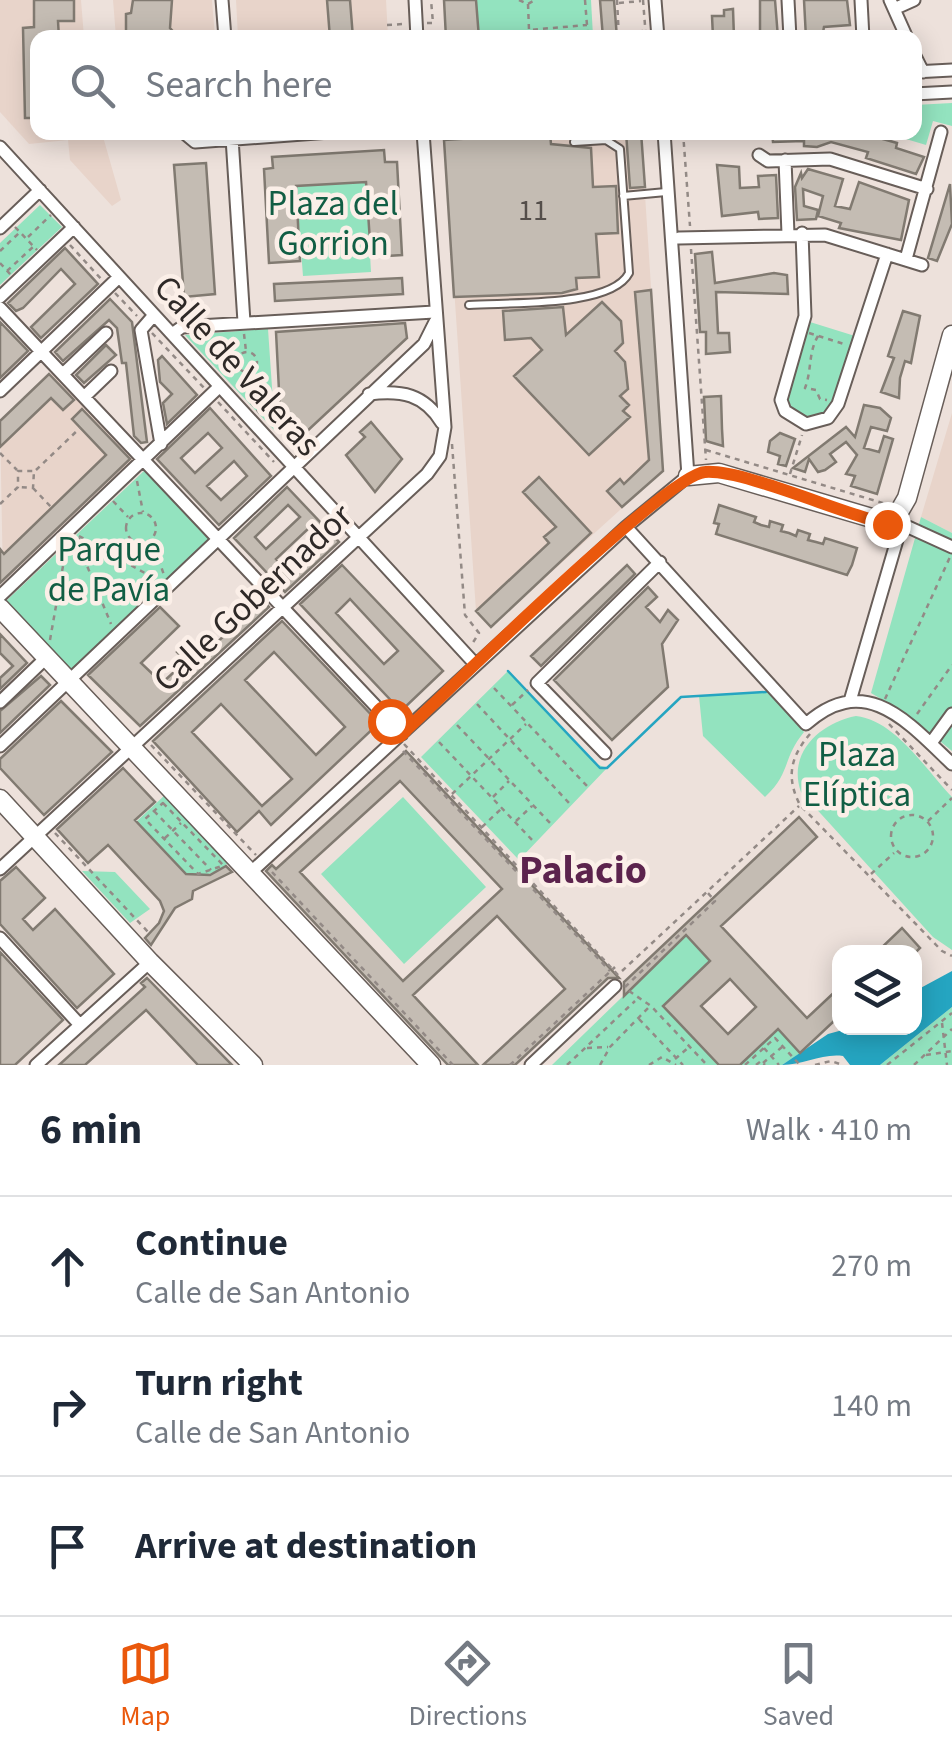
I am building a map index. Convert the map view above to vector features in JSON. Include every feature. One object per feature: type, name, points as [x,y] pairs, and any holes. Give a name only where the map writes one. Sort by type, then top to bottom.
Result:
[{"type":"main road","points":[[697,474],[878,522],[899,514],[952,335]]},
{"type":"main road","points":[[0,608],[69,680],[140,744],[249,874],[431,1065]]},
{"type":"main road","points":[[0,799],[43,833],[150,962],[253,1065]]},
{"type":"street","points":[[222,0],[224,30]]},
{"type":"street","points":[[414,0],[416,30]]},
{"type":"street","points":[[652,30],[655,0]]},
{"type":"street","points":[[788,0],[790,30]]},
{"type":"street","points":[[861,0],[863,30]]},
{"type":"street","points":[[903,30],[892,4],[914,0]]},
{"type":"street","points":[[922,72],[952,70]]},
{"type":"street","points":[[922,94],[952,92]]},
{"type":"street","points":[[906,260],[941,132]]},
{"type":"street","points":[[232,140],[244,322]]},
{"type":"street","name":"Calle Gobernador","points":[[0,870],[140,744],[435,465],[445,427],[424,140]]},
{"type":"street","points":[[249,874],[402,738],[626,526],[697,474],[678,239],[668,192],[665,140]]},
{"type":"street","name":"Calle de Valeras","points":[[0,147],[120,277],[149,320],[172,334],[215,390],[253,425],[289,471],[476,665]]},
{"type":"street","points":[[759,155],[768,161],[830,158],[927,190]]},
{"type":"street","points":[[784,160],[788,234]]},
{"type":"street","points":[[0,228],[40,190]]},
{"type":"street","points":[[0,297],[74,228]]},
{"type":"street","points":[[802,234],[803,331],[781,400],[785,411],[806,424],[828,418],[838,404],[887,254]]},
{"type":"street","points":[[678,239],[825,235],[922,265]]},
{"type":"street","points":[[0,391],[120,277]]},
{"type":"street","points":[[0,308],[402,738]]},
{"type":"street","points":[[0,746],[424,344],[435,317],[244,322],[182,327],[172,334]]},
{"type":"street","points":[[149,320],[142,330],[160,444]]},
{"type":"street","points":[[63,374],[106,333]]},
{"type":"street","points":[[84,397],[111,371]]},
{"type":"street","points":[[0,596],[215,390]]},
{"type":"street","points":[[369,394],[398,392],[416,396],[445,427]]},
{"type":"street","points":[[850,701],[897,540],[899,514],[952,549]]},
{"type":"street","points":[[626,526],[806,724],[833,704],[850,701],[909,725],[952,764]]},
{"type":"street","points":[[605,753],[533,686],[660,562]]},
{"type":"street","points":[[0,702],[48,654]]},
{"type":"street","points":[[931,744],[952,714]]},
{"type":"street","points":[[0,938],[80,1025]]},
{"type":"street","points":[[42,1063],[150,962]]},
{"type":"street","points":[[531,1065],[619,981]]},
{"type":"lane","points":[[469,305],[602,296],[629,274],[616,144],[606,140],[574,142]]},
{"type":"lane","points":[[623,196],[668,192]]},
{"type":"path","points":[[520,0],[528,4]]},
{"type":"path","points":[[528,4],[535,0]]},
{"type":"path","points":[[585,0],[587,30]]},
{"type":"path","points":[[619,30],[617,2],[643,1],[651,30]]},
{"type":"path","points":[[528,4],[530,30],[587,25]]},
{"type":"path","points":[[683,140],[678,239],[705,450],[697,474]]},
{"type":"path","points":[[26,238],[52,214]]},
{"type":"path","points":[[14,225],[38,251]]},
{"type":"path","points":[[0,251],[20,232]]},
{"type":"path","points":[[63,238],[109,288],[149,320],[289,471]]},
{"type":"path","points":[[7,271],[34,246]]},
{"type":"path","points":[[0,264],[12,276]]},
{"type":"path","points":[[244,322],[246,352],[237,363],[248,372],[251,403],[262,416],[253,425]]},
{"type":"path","points":[[803,331],[847,343],[842,351]]},
{"type":"path","points":[[818,336],[811,348],[811,372],[805,388],[828,400]]},
{"type":"path","points":[[246,352],[257,362],[248,372]]},
{"type":"path","points":[[790,474],[806,424]]},
{"type":"path","points":[[445,427],[456,454],[465,614],[478,633],[472,645]]},
{"type":"path","points":[[0,453],[18,471],[34,471],[80,428]]},
{"type":"path","points":[[705,450],[790,474],[899,514]]},
{"type":"path","points":[[0,504],[18,487],[18,471]]},
{"type":"path","points":[[33,488],[34,471]]},
{"type":"path","points":[[74,533],[164,581],[152,538],[154,521],[143,513],[136,474]]},
{"type":"path","points":[[18,487],[33,488],[52,508]]},
{"type":"path","points":[[111,498],[129,518]]},
{"type":"path","points":[[129,518],[143,513]]},
{"type":"path","points":[[129,518],[126,533],[133,541],[152,538]]},
{"type":"path","points":[[74,533],[98,561]]},
{"type":"path","points":[[74,533],[113,630]]},
{"type":"path","points":[[48,654],[68,538]]},
{"type":"path","points":[[952,549],[883,712],[952,790]]},
{"type":"path","points":[[901,736],[952,665]]},
{"type":"path","points":[[511,706],[533,686]]},
{"type":"path","points":[[494,688],[587,786]]},
{"type":"path","points":[[477,704],[569,803]]},
{"type":"path","points":[[451,794],[527,723]]},
{"type":"path","points":[[806,724],[813,730],[800,745],[790,769],[792,788],[800,805],[942,952],[952,956]]},
{"type":"path","points":[[457,725],[551,824]]},
{"type":"path","points":[[402,738],[614,967],[619,981]]},
{"type":"path","points":[[439,742],[534,842]]},
{"type":"path","points":[[140,744],[254,854]]},
{"type":"path","points":[[403,751],[610,972]]},
{"type":"path","points":[[492,798],[510,780]]},
{"type":"path","points":[[927,822],[952,798]]},
{"type":"path","points":[[163,803],[182,822],[223,865],[198,874],[145,819],[163,803]]},
{"type":"path","points":[[515,822],[533,805]]},
{"type":"path","points":[[619,981],[800,805]]},
{"type":"path","points":[[482,827],[502,808]]},
{"type":"path","points":[[154,811],[212,872]]},
{"type":"path","points":[[907,816],[927,822],[932,834],[926,851],[914,857],[897,850],[891,837],[895,824],[907,816]]},
{"type":"path","points":[[164,839],[182,822]]},
{"type":"path","points":[[43,833],[150,933]]},
{"type":"path","points":[[870,876],[897,850]]},
{"type":"path","points":[[272,872],[453,1065]]},
{"type":"path","points":[[619,981],[716,901],[707,892]]},
{"type":"path","points":[[510,1065],[614,967]]},
{"type":"path","points":[[629,992],[651,1006],[707,1065]]},
{"type":"path","points":[[566,1065],[637,1000]]},
{"type":"path","points":[[600,1065],[610,1047],[651,1006]]},
{"type":"path","points":[[887,1065],[952,1014]]},
{"type":"path","points":[[638,1018],[675,1061]]},
{"type":"path","points":[[942,1022],[946,1065]]},
{"type":"path","points":[[914,1065],[952,1029]]},
{"type":"path","points":[[745,1065],[775,1038],[800,1065]]},
{"type":"path","points":[[675,1061],[690,1046]]},
{"type":"path","points":[[754,1057],[761,1064],[783,1046]]},
{"type":"path","points":[[584,1049],[610,1047]]},
{"type":"path","points":[[764,1048],[779,1065],[792,1056]]},
{"type":"path","points":[[925,1055],[952,1051]]},
{"type":"path","points":[[649,1065],[662,1057],[683,1065]]},
{"type":"path","points":[[815,1065],[831,1061],[843,1065]]},
{"type":"shaded area","points":[[0,0],[81,0],[83,30],[30,30],[30,140],[68,140],[29,144],[0,112]]},
{"type":"shaded area","points":[[113,0],[212,0],[214,30],[115,30]]},
{"type":"shaded area","points":[[236,0],[386,0],[388,30],[238,30]]},
{"type":"shaded area","points":[[68,140],[104,140],[121,200],[112,206],[70,160]]},
{"type":"shaded area","points":[[444,140],[641,140],[663,471],[491,627],[476,611]]},
{"type":"shaded area","points":[[53,371],[135,457],[3,582],[0,421]]},
{"type":"shaded area","points":[[952,413],[952,533],[921,517]]},
{"type":"green space","points":[[476,0],[591,0],[593,30],[478,30]]},
{"type":"green space","points":[[952,103],[952,126],[933,121],[926,145],[909,140],[922,140],[922,105]]},
{"type":"green space","name":"Plaza del Gorrion","points":[[366,182],[371,272],[303,276],[296,186]]},
{"type":"green space","points":[[40,205],[62,227],[0,285],[0,243]]},
{"type":"green space","points":[[810,322],[855,336],[840,389],[825,412],[815,418],[797,414],[788,399]]},
{"type":"green space","points":[[268,329],[275,431],[185,335]]},
{"type":"green space","name":"Parque de Pavía","points":[[146,469],[212,540],[71,672],[5,602]]},
{"type":"green space","points":[[921,517],[952,533],[952,751],[908,715],[871,693]]},
{"type":"green space","points":[[508,671],[596,764],[607,768],[519,860],[421,757]]},
{"type":"green space","points":[[770,692],[804,732],[779,781],[765,797],[703,736],[699,696]]},
{"type":"green space","name":"Plaza Elíptica","points":[[856,716],[897,736],[952,797],[952,950],[933,937],[801,792],[799,765],[810,742],[830,725]]},
{"type":"green space","points":[[165,795],[229,862],[210,873],[188,875],[137,821]]},
{"type":"green space","points":[[403,797],[486,887],[404,964],[321,874]]},
{"type":"green space","points":[[82,871],[115,872],[150,909],[130,923]]},
{"type":"green space","points":[[686,935],[710,961],[663,1006],[719,1065],[552,1065]]},
{"type":"green space","points":[[952,1007],[952,1065],[880,1065],[922,1035]]},
{"type":"green space","points":[[778,1029],[800,1053],[782,1065],[740,1065]]},
{"type":"water","points":[[952,971],[952,1007],[922,1031],[922,987]]},
{"type":"water","points":[[828,1034],[917,1035],[880,1065],[850,1065],[843,1056],[835,1056],[782,1065]]},
{"type":"building","points":[[34,0],[74,0],[74,21],[58,21],[59,30],[30,30],[30,118],[25,118],[23,28],[34,27]]},
{"type":"building","points":[[133,0],[172,0],[172,30],[126,30],[126,14],[131,13]]},
{"type":"building","points":[[327,0],[350,0],[352,30],[329,30]]},
{"type":"building","points":[[444,0],[476,0],[478,30],[446,30]]},
{"type":"building","points":[[600,0],[614,0],[616,30],[602,30]]},
{"type":"building","points":[[760,0],[775,0],[777,30],[760,30]]},
{"type":"building","points":[[804,0],[847,0],[850,25],[806,30]]},
{"type":"building","points":[[733,9],[734,30],[713,30],[712,16],[724,16],[724,10]]},
{"type":"building","points":[[444,140],[551,140],[551,144],[591,148],[593,187],[616,186],[618,233],[596,234],[599,277],[576,278],[577,289],[562,293],[454,297]]},
{"type":"building","points":[[627,140],[642,140],[645,187],[630,188]]},
{"type":"building","points":[[773,140],[886,140],[897,143],[896,148],[924,157],[916,174],[866,158],[868,152],[831,142],[817,147],[804,146],[804,141]]},
{"type":"building","points":[[384,150],[385,162],[397,162],[402,255],[371,257],[366,182],[296,186],[300,261],[269,263],[264,169],[273,168],[272,157]]},
{"type":"building","points":[[206,163],[215,294],[184,297],[174,165]]},
{"type":"building","points":[[717,165],[739,167],[740,188],[759,187],[758,176],[776,175],[778,218],[759,219],[758,212],[722,216]]},
{"type":"building","points":[[808,169],[843,179],[835,206],[850,209],[859,182],[909,200],[901,240],[839,228],[841,223],[818,216],[823,196],[803,189],[804,206],[818,210],[816,219],[797,220],[795,187],[801,173],[802,178]]},
{"type":"building","points":[[950,184],[952,224],[937,261],[928,258]]},
{"type":"building","points":[[65,248],[98,284],[41,338],[31,327],[75,284],[61,269],[23,308],[16,311],[8,303]]},
{"type":"building","points":[[712,252],[715,283],[774,273],[787,275],[788,294],[716,292],[718,333],[729,333],[730,352],[706,354],[706,332],[700,332],[695,254]]},
{"type":"building","points":[[402,278],[403,294],[275,301],[274,284]]},
{"type":"building","points":[[651,290],[663,471],[622,507],[607,491],[620,479],[624,484],[649,460],[635,292]]},
{"type":"building","points":[[110,299],[132,322],[147,442],[141,443],[134,436],[126,363],[122,363],[117,328],[109,320],[63,361],[55,352]]},
{"type":"building","points":[[602,302],[621,321],[623,343],[615,351],[625,362],[628,389],[620,396],[629,405],[623,411],[630,417],[589,455],[514,376],[542,350],[531,338],[505,340],[503,311],[563,307],[566,335]]},
{"type":"building","points":[[903,311],[920,316],[911,363],[905,361],[900,378],[899,398],[881,392],[894,358],[888,356]]},
{"type":"building","points":[[0,322],[28,351],[0,378]]},
{"type":"building","points":[[405,323],[407,338],[304,434],[280,410],[276,332]]},
{"type":"building","points":[[106,345],[116,355],[84,383],[76,375]]},
{"type":"building","points":[[162,356],[197,395],[167,424],[163,403],[172,394],[160,382],[158,360]]},
{"type":"building","points":[[49,374],[74,400],[63,410],[51,398],[0,447],[0,421]]},
{"type":"building","points":[[721,396],[723,446],[706,441],[704,397]]},
{"type":"building","points":[[864,405],[880,408],[891,418],[887,431],[871,427],[864,448],[879,452],[884,436],[893,439],[877,494],[851,486],[855,476],[846,474],[857,455],[846,442],[830,454],[836,462],[825,470],[818,472],[809,459],[805,472],[793,468],[846,427],[855,437]]},
{"type":"building","points":[[210,408],[271,476],[219,525],[157,459]],"holes":[[[208,433],[222,448],[195,473],[181,458]],[[234,461],[247,476],[221,500],[207,486]]]},
{"type":"building","points":[[82,409],[130,459],[0,583],[0,549],[4,554],[106,455],[72,419]]},
{"type":"building","points":[[371,422],[402,459],[375,492],[346,455],[365,437],[360,432]]},
{"type":"building","points":[[780,433],[795,439],[786,466],[778,464],[780,456],[768,452],[770,441]]},
{"type":"building","points":[[539,477],[591,533],[491,627],[476,611],[549,543],[544,537],[556,527],[523,492]]},
{"type":"building","points":[[287,487],[339,542],[285,592],[234,538]],"holes":[[[288,505],[300,517],[266,549],[255,537]],[[310,527],[323,540],[289,573],[276,559]]]},
{"type":"building","points":[[719,505],[756,517],[754,522],[761,525],[769,527],[770,521],[783,525],[781,531],[796,536],[798,530],[810,534],[808,540],[823,544],[825,538],[857,548],[852,565],[847,575],[716,534],[719,524],[714,523]]},
{"type":"building","points":[[342,565],[443,671],[401,711],[300,604]],"holes":[[[350,599],[398,651],[384,664],[336,613]]]},
{"type":"building","points":[[627,565],[635,574],[541,666],[531,656]]},
{"type":"building","points":[[648,587],[657,597],[646,607],[660,622],[668,610],[678,620],[662,644],[668,687],[612,740],[554,680]]},
{"type":"building","points":[[262,599],[269,607],[140,726],[88,675],[160,607],[179,626],[141,663],[162,683],[186,661],[177,652],[190,638],[199,647],[201,658]]},
{"type":"building","points":[[282,621],[379,723],[271,825],[259,811],[237,832],[153,741]],"holes":[[[274,652],[345,727],[316,755],[245,680]],[[221,704],[292,779],[262,806],[192,732]]]},
{"type":"building","points":[[0,634],[27,663],[0,689],[0,678],[13,666],[0,653]]},
{"type":"building","points":[[41,676],[50,685],[0,733],[0,711]]},
{"type":"building","points":[[61,701],[112,752],[44,815],[0,768],[0,759]]},
{"type":"building","points":[[406,751],[619,978],[608,978],[515,1065],[483,1065],[565,989],[497,916],[413,995],[478,1065],[448,1065],[266,871],[272,865],[276,869]],"holes":[[[400,781],[502,889],[403,981],[300,872]]]},
{"type":"building","points":[[123,768],[155,802],[135,820],[186,874],[210,875],[226,866],[232,872],[193,891],[192,899],[175,908],[151,945],[145,938],[164,911],[160,901],[108,845],[88,863],[57,829]]},
{"type":"building","points":[[799,817],[817,837],[721,926],[807,1018],[832,995],[832,1023],[800,1053],[778,1029],[740,1065],[719,1065],[663,1006],[710,961],[686,935],[624,996],[624,982]],"holes":[[[730,979],[756,1007],[728,1034],[701,1006]]]},
{"type":"building","points":[[16,867],[45,898],[23,919],[33,930],[55,909],[114,974],[77,1008],[0,924],[0,881]]},
{"type":"building","points":[[902,928],[917,945],[884,945]]},
{"type":"building","points":[[0,952],[63,1020],[15,1065],[0,1065]]},
{"type":"building","points":[[147,978],[232,1065],[198,1065],[146,1010],[85,1065],[59,1065],[145,987],[141,983]]},
{"type":"waterway","points":[[508,671],[600,768],[607,768],[681,697],[766,692]]},
{"type":"district","name":"Palacio","points":[[583,870]]},
{"type":"route","points":[[390,721],[402,734],[626,526],[671,487],[698,472],[718,472],[887,524]]}]
